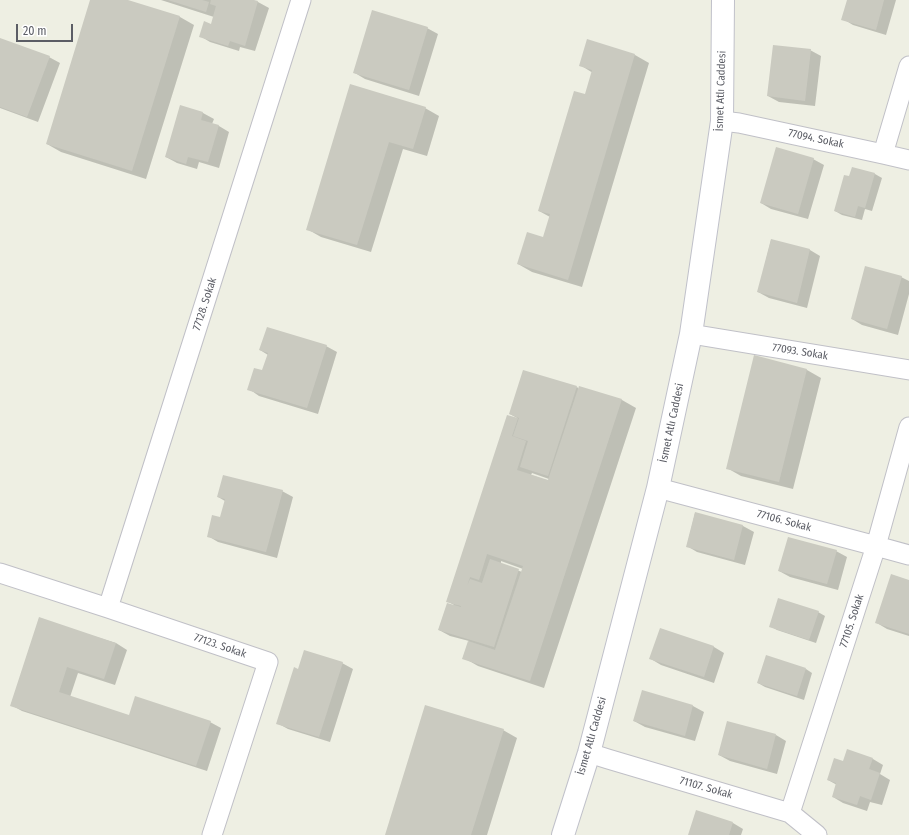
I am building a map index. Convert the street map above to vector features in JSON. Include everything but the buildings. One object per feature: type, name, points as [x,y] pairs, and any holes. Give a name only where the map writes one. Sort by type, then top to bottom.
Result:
[{"type":"main road","name":"İsmet Atlı Caddesi","points":[[563,835],[588,753],[658,488],[691,334],[722,121],[723,0]]},
{"type":"street","name":"77128. Sokak","points":[[108,608],[301,0]]},
{"type":"street","points":[[883,154],[909,66]]},
{"type":"street","name":"77094. Sokak","points":[[722,121],[739,123],[909,160]]},
{"type":"street","name":"77093. Sokak","points":[[691,334],[909,370]]},
{"type":"street","name":"77105. Sokak","points":[[790,813],[876,546],[909,427]]},
{"type":"street","name":"77106. Sokak","points":[[658,488],[909,555]]},
{"type":"street","name":"77123. Sokak","points":[[0,573],[268,662],[212,835]]},
{"type":"street","name":"71107. Sokak","points":[[588,753],[790,813],[817,835]]}]
